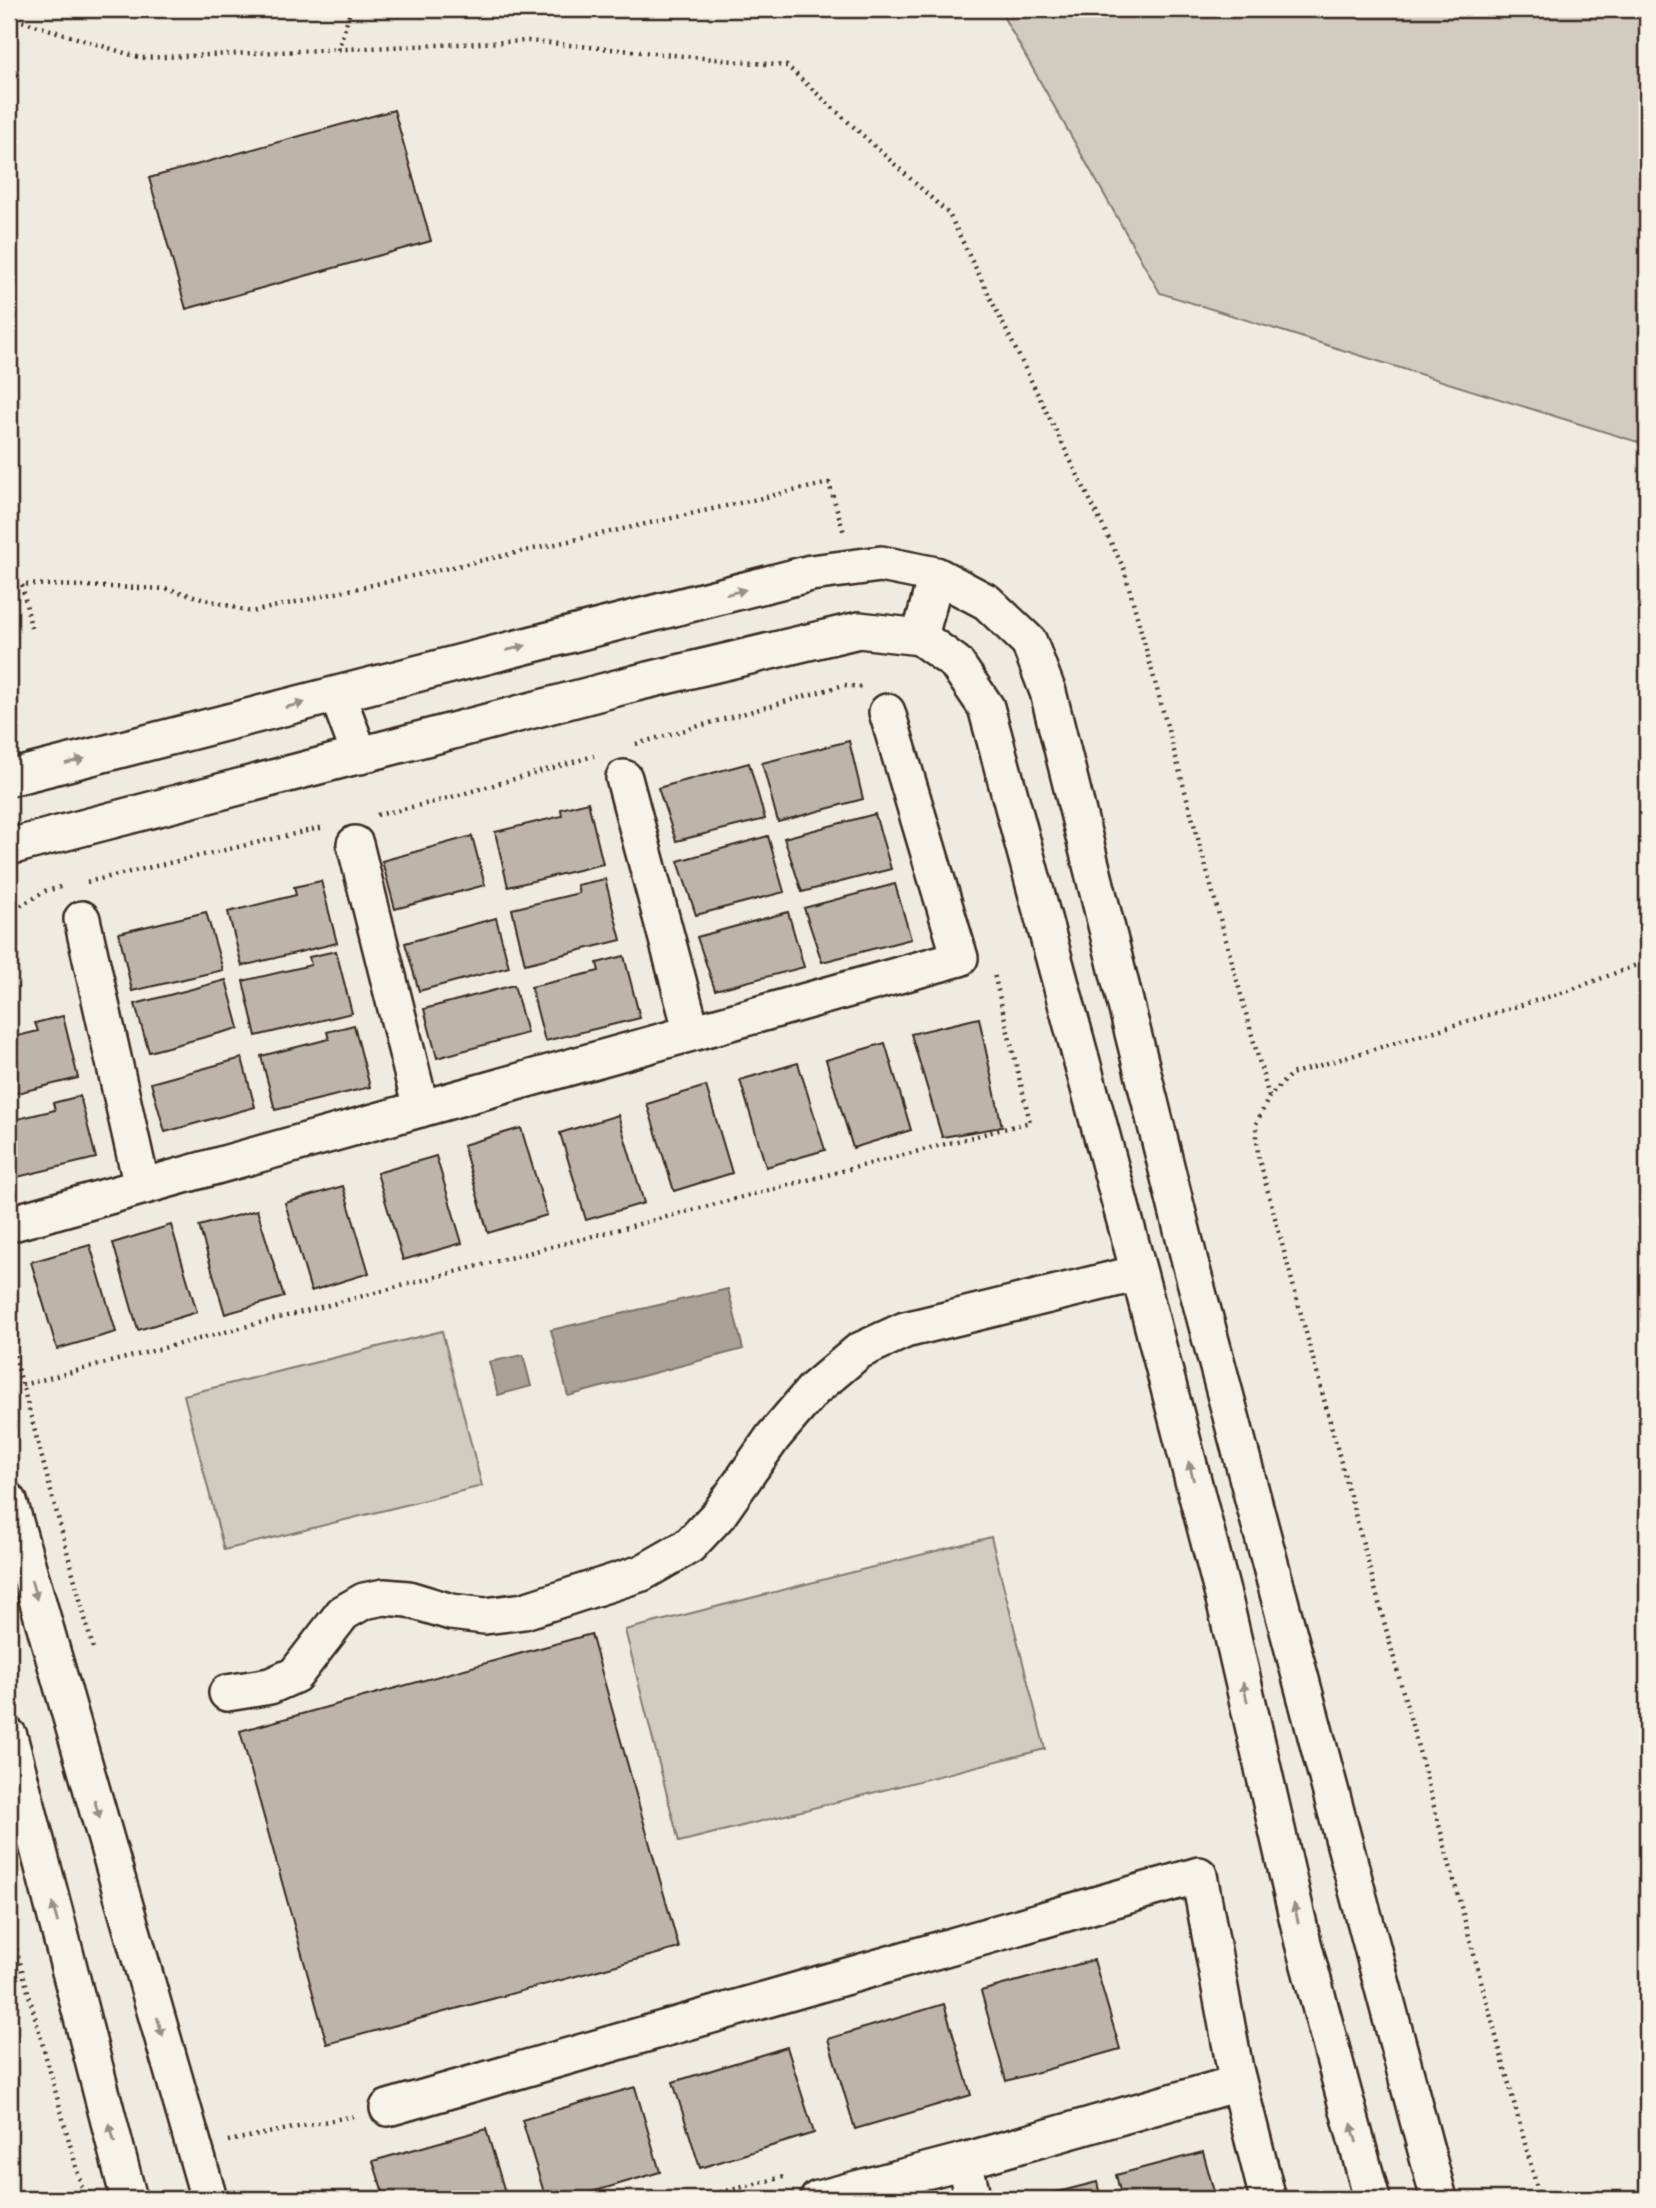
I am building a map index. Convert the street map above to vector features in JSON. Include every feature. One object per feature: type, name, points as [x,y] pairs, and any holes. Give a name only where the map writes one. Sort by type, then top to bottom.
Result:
[{"type":"street","points":[[9,778],[811,573],[881,564],[936,575],[987,602],[1029,642],[1048,692],[1194,1275],[1439,2199]]},
{"type":"street","points":[[920,637],[936,575]]},
{"type":"street","points":[[9,847],[636,683],[859,630],[920,637],[956,663],[986,707],[1048,935],[1226,1607],[1303,1943],[1372,2199]]},
{"type":"street","points":[[337,694],[360,756]]},
{"type":"street","points":[[9,1224],[960,958],[879,700]]},
{"type":"street","points":[[616,760],[692,1032]]},
{"type":"street","points":[[353,829],[421,1109]]},
{"type":"street","points":[[82,919],[142,1186]]},
{"type":"street","points":[[1048,935],[1105,921]]},
{"type":"street","points":[[228,1693],[270,1686],[295,1675],[343,1613],[364,1601],[384,1597],[408,1599],[451,1612],[485,1616],[524,1611],[642,1573],[689,1546],[719,1514],[773,1437],[813,1390],[859,1351],[905,1330],[1139,1273]]},
{"type":"street","points":[[9,1501],[209,2199]]},
{"type":"street","points":[[9,1736],[129,2199]]},
{"type":"street","points":[[388,2109],[1199,1875],[1238,2083],[1268,2199]]},
{"type":"street","points":[[818,2199],[964,2161],[1238,2083]]},
{"type":"street","points":[[964,2161],[973,2199]]},
{"type":"path","points":[[338,50],[351,9]]},
{"type":"path","points":[[9,17],[141,58],[528,41],[788,66],[949,214],[1124,569],[1269,1097]]},
{"type":"path","points":[[31,628],[22,584],[169,589],[251,612],[829,483],[853,568]]},
{"type":"path","points":[[86,882],[353,829],[438,801],[616,760],[844,685],[879,700]]},
{"type":"path","points":[[9,913],[45,891],[72,885]]},
{"type":"path","points":[[1540,2199],[1258,1155],[1256,1124],[1269,1097],[1291,1074],[1568,991],[1647,961]]},
{"type":"path","points":[[22,1385],[1030,1122],[991,962]]},
{"type":"path","points":[[9,1922],[85,2199]]},
{"type":"path","points":[[228,2141],[388,2109]]},
{"type":"shaded area","points":[[999,9],[1647,9],[1647,445],[1160,293]]},
{"type":"shaded area","points":[[728,1289],[743,1349],[568,1396],[551,1330]]},
{"type":"shaded area","points":[[442,1331],[482,1486],[224,1550],[184,1395]]},
{"type":"shaded area","points":[[523,1355],[531,1386],[498,1395],[489,1362]]},
{"type":"shaded area","points":[[991,1537],[1045,1749],[679,1842],[625,1630]]},
{"type":"building","points":[[394,110],[431,241],[186,309],[149,178]]},
{"type":"building","points":[[849,741],[863,799],[778,822],[762,763]]},
{"type":"building","points":[[749,763],[765,819],[676,841],[658,788]]},
{"type":"building","points":[[588,802],[603,864],[508,887],[495,832],[562,816],[561,809]]},
{"type":"building","points":[[875,814],[891,869],[802,892],[784,838]]},
{"type":"building","points":[[472,836],[485,885],[395,909],[382,861]]},
{"type":"building","points":[[768,836],[784,892],[696,915],[678,861]]},
{"type":"building","points":[[605,879],[621,940],[525,964],[512,909],[579,893],[577,885]]},
{"type":"building","points":[[321,881],[337,943],[242,966],[228,912],[296,895],[294,887]]},
{"type":"building","points":[[895,884],[911,939],[822,962],[804,908]]},
{"type":"building","points":[[206,912],[223,970],[132,991],[119,933]]},
{"type":"building","points":[[788,912],[804,967],[715,990],[697,937]]},
{"type":"building","points":[[496,918],[509,967],[419,991],[405,943]]},
{"type":"building","points":[[336,951],[352,1013],[256,1036],[243,981],[311,965],[309,957]]},
{"type":"building","points":[[624,956],[640,1018],[545,1041],[531,987],[599,971],[597,963]]},
{"type":"building","points":[[226,980],[239,1028],[149,1052],[135,1004]]},
{"type":"building","points":[[514,985],[527,1033],[437,1058],[424,1009]]},
{"type":"building","points":[[63,1016],[78,1078],[9,1095],[9,1038],[38,1031],[35,1023]]},
{"type":"building","points":[[979,1018],[1002,1127],[942,1137],[911,1034]]},
{"type":"building","points":[[354,1025],[370,1087],[275,1110],[261,1056],[329,1039],[327,1032]]},
{"type":"building","points":[[885,1043],[911,1130],[853,1148],[826,1060]]},
{"type":"building","points":[[242,1058],[255,1107],[165,1132],[151,1083]]},
{"type":"building","points":[[798,1063],[825,1150],[766,1167],[740,1080]]},
{"type":"building","points":[[706,1086],[732,1173],[674,1191],[647,1104]]},
{"type":"building","points":[[80,1096],[96,1158],[9,1179],[9,1121],[55,1110],[53,1103]]},
{"type":"building","points":[[618,1115],[644,1203],[586,1220],[560,1133]]},
{"type":"building","points":[[521,1128],[547,1215],[488,1233],[463,1145]]},
{"type":"building","points":[[436,1156],[462,1243],[403,1260],[377,1173]]},
{"type":"building","points":[[343,1186],[369,1273],[311,1291],[285,1203]]},
{"type":"building","points":[[257,1210],[284,1297],[225,1314],[199,1226]]},
{"type":"building","points":[[171,1225],[197,1312],[138,1330],[113,1243]]},
{"type":"building","points":[[90,1245],[116,1332],[57,1349],[31,1262]]},
{"type":"building","points":[[591,1634],[679,1948],[327,2044],[240,1731]]},
{"type":"building","points":[[1094,1960],[1120,2049],[1006,2081],[981,1991]]},
{"type":"building","points":[[944,2004],[971,2095],[855,2129],[828,2039]]},
{"type":"building","points":[[787,2047],[814,2133],[700,2168],[673,2082]]},
{"type":"building","points":[[635,2087],[660,2172],[568,2199],[546,2199],[522,2120]]},
{"type":"building","points":[[486,2129],[507,2199],[385,2199],[373,2161]]},
{"type":"building","points":[[1203,2152],[1216,2199],[1122,2199],[1116,2175]]},
{"type":"building","points":[[1097,2182],[1101,2199],[1030,2199]]}]
